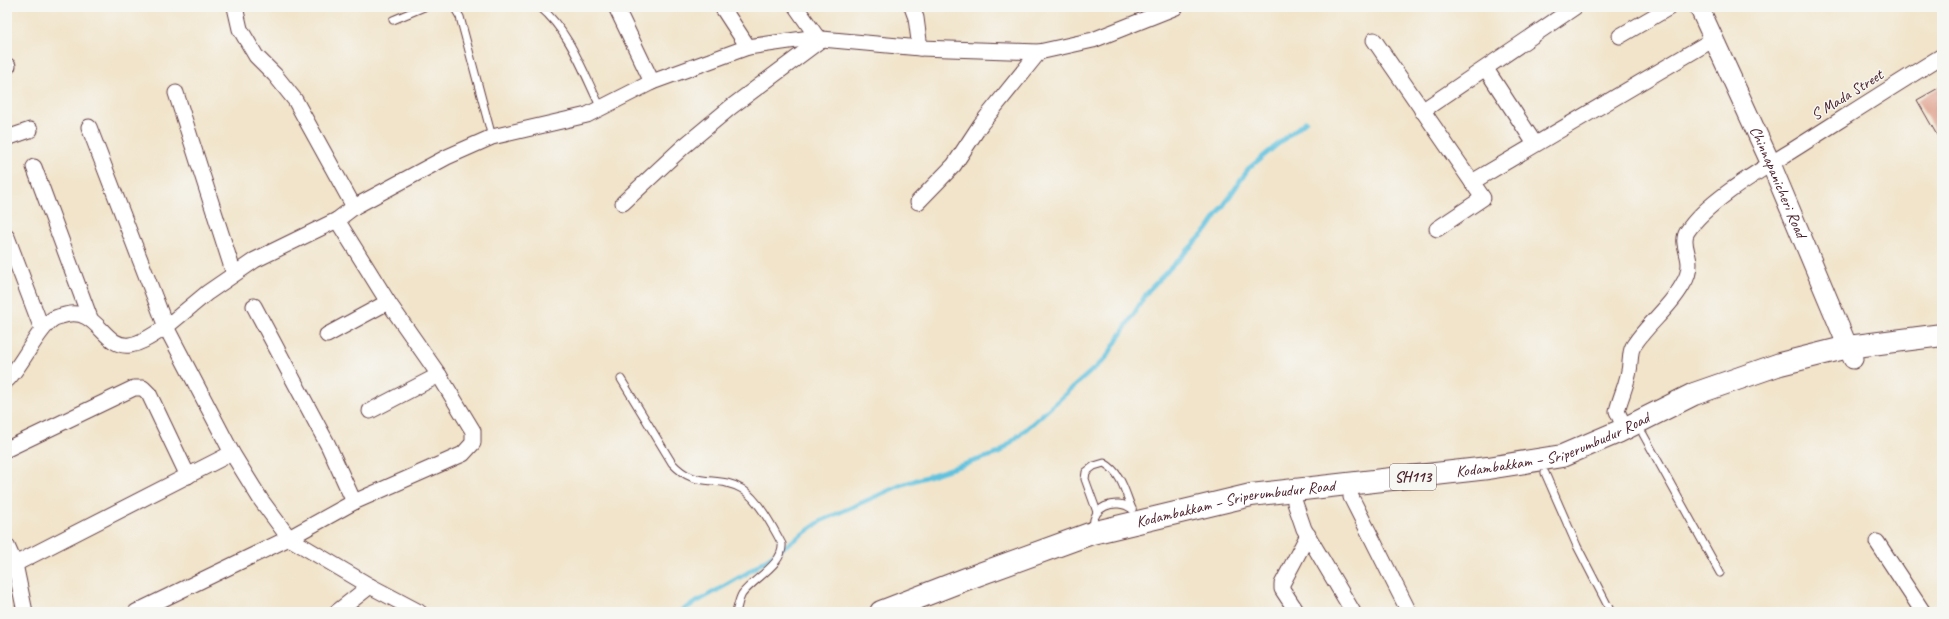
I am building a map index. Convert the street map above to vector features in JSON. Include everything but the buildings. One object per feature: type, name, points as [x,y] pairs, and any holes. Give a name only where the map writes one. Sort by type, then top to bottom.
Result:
[{"type":"main road","name":"Kodambakkam – Sriperumbudur Road","points":[[916,612],[1095,545],[1253,507],[1555,472],[1634,431],[1694,394],[1780,364],[1851,353],[1942,335]]},
{"type":"main road","name":"Kodambakkam – Sriperumbudur Road","points":[[1851,353],[1942,348]]},
{"type":"main road","name":"Kodambakkam – Sriperumbudur Road","points":[[881,612],[966,578],[1096,522],[1250,495],[1488,468],[1562,456],[1634,431]]},
{"type":"street","points":[[235,7],[240,29],[256,56],[276,76],[295,100],[354,207]]},
{"type":"street","points":[[616,7],[652,82]]},
{"type":"street","points":[[722,7],[748,47]]},
{"type":"street","points":[[796,7],[819,38]]},
{"type":"street","points":[[912,7],[916,18],[920,48]]},
{"type":"street","points":[[7,380],[17,370],[42,329],[54,318],[74,312],[90,318],[115,343],[128,345],[142,341],[166,327],[207,293],[255,260],[337,220],[354,207],[447,157],[492,138],[587,115],[652,82],[748,47],[819,38],[920,48],[1039,52],[1093,40],[1176,7]]},
{"type":"street","points":[[1422,111],[1486,69],[1575,7]]},
{"type":"street","points":[[1620,36],[1670,7]]},
{"type":"street","name":"Chinnapanicheri Road","points":[[1699,7],[1771,164],[1851,353]]},
{"type":"street","points":[[623,203],[684,147],[731,107],[819,38]]},
{"type":"street","points":[[1472,182],[1714,38]]},
{"type":"street","points":[[1374,40],[1483,198],[1437,229]]},
{"type":"street","points":[[918,202],[954,165],[981,124],[1039,52]]},
{"type":"street","name":"S Mada Street","points":[[1634,431],[1617,411],[1628,376],[1630,353],[1633,345],[1661,315],[1683,285],[1688,274],[1689,263],[1685,245],[1687,232],[1701,215],[1731,190],[1942,56]]},
{"type":"street","points":[[1486,69],[1535,144]]},
{"type":"street","points":[[176,93],[234,274]]},
{"type":"street","points":[[89,127],[166,327],[232,453],[261,500],[289,538],[370,586],[419,612]]},
{"type":"street","points":[[7,138],[30,130]]},
{"type":"street","points":[[34,167],[90,318]]},
{"type":"street","points":[[136,612],[289,538],[354,502],[463,454],[473,443],[474,431],[439,375],[388,302],[337,220]]},
{"type":"street","points":[[7,237],[42,329]]},
{"type":"street","points":[[327,335],[388,302]]},
{"type":"street","points":[[254,306],[328,445],[354,502]]},
{"type":"street","points":[[370,412],[439,375]]},
{"type":"street","points":[[7,449],[134,388],[143,388],[149,394],[188,476]]},
{"type":"street","points":[[14,564],[232,453]]},
{"type":"street","points":[[1350,496],[1409,612]]},
{"type":"street","points":[[1295,503],[1308,535],[1353,612]]},
{"type":"street","points":[[1297,612],[1282,589],[1282,584],[1308,535]]},
{"type":"street","points":[[1877,542],[1922,612]]},
{"type":"street","points":[[7,546],[14,564],[25,612]]},
{"type":"street","points":[[337,612],[370,586]]},
{"type":"lane","points":[[393,20],[424,7]]},
{"type":"lane","points":[[454,7],[460,17],[492,138]]},
{"type":"lane","points":[[540,7],[550,16],[563,33],[601,108]]},
{"type":"lane","points":[[621,379],[672,463],[679,471],[694,480],[728,484],[741,488],[751,495],[782,544],[782,551],[779,559],[753,581],[741,595],[736,612]]},
{"type":"lane","points":[[1634,431],[1720,573]]},
{"type":"lane","points":[[1096,522],[1085,479],[1086,472],[1094,466],[1104,463],[1112,468],[1120,481],[1135,516]]},
{"type":"lane","points":[[1545,473],[1577,546],[1611,612]]},
{"type":"waterway","points":[[679,612],[747,573],[821,521],[901,485],[999,453],[1106,358],[1148,291],[1207,230],[1249,168],[1306,121]]}]
